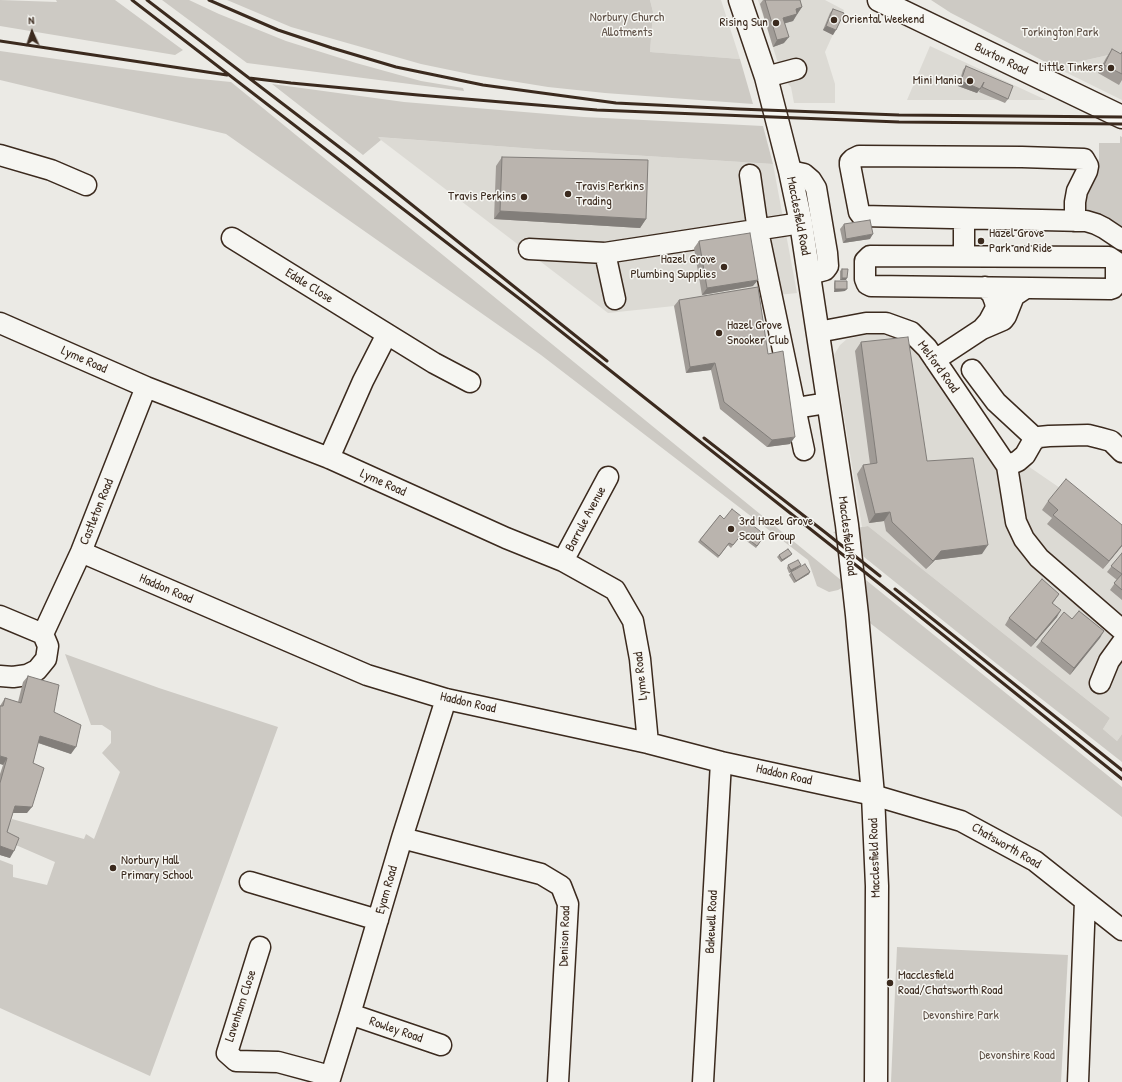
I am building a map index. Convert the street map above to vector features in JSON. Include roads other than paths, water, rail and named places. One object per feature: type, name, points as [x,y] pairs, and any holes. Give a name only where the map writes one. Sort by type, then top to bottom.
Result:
[{"type":"highway","name":"Buxton Road","points":[[879,0],[1122,117]]},
{"type":"highway","name":"Macclesfield Road","points":[[745,6],[766,77],[790,171],[801,223],[810,274],[827,403],[847,525],[874,795],[877,886],[876,1082]]},
{"type":"street","points":[[766,77],[796,69]]},
{"type":"street","points":[[0,155],[51,170],[86,184]]},
{"type":"street","points":[[1075,221],[1076,196],[1088,166],[1084,160],[859,156],[850,162],[858,212],[862,216],[1075,221],[1096,224],[1122,240]]},
{"type":"street","points":[[790,171],[804,174],[811,180],[816,188],[828,253],[828,266],[825,270],[810,274]]},
{"type":"street","points":[[750,175],[758,230],[804,450]]},
{"type":"street","points":[[964,219],[964,256]]},
{"type":"street","points":[[529,249],[605,253],[801,223]]},
{"type":"street","name":"Edale Close","points":[[232,238],[434,363],[470,382]]},
{"type":"street","points":[[605,253],[615,299]]},
{"type":"street","points":[[870,256],[1109,257],[1116,263],[1116,283],[1113,288],[1110,289],[985,287],[871,286],[865,282],[865,261],[870,256]]},
{"type":"street","points":[[982,329],[990,321],[996,308],[992,294],[985,287]]},
{"type":"street","points":[[935,360],[982,329],[1003,320],[1014,296],[1026,288]]},
{"type":"street","name":"Lyme Road","points":[[0,323],[146,387],[329,458],[506,538],[563,561],[615,590],[633,621],[640,659],[648,743]]},
{"type":"street","name":"Melford Road","points":[[818,332],[866,323],[886,323],[911,332],[927,348],[1012,475],[1016,522],[1024,539],[1039,558],[1122,630]]},
{"type":"street","points":[[329,458],[363,381],[387,334]]},
{"type":"street","points":[[972,370],[996,402],[1036,439]]},
{"type":"street","name":"Castleton Road","points":[[43,634],[81,552],[146,387]]},
{"type":"street","points":[[796,408],[827,403]]},
{"type":"street","points":[[1012,475],[1018,461],[1025,455],[1036,439],[1048,436],[1088,435],[1120,445]]},
{"type":"street","name":"Barrule Avenue","points":[[563,561],[608,477]]},
{"type":"street","name":"Haddon Road","points":[[81,552],[367,675],[446,699],[648,743],[721,762],[874,795]]},
{"type":"street","points":[[0,616],[43,634],[48,646],[46,659],[37,670],[26,675],[13,677],[0,676]]},
{"type":"street","points":[[1100,683],[1109,661],[1122,643]]},
{"type":"street","name":"Eyam Road","points":[[330,1079],[402,838],[446,699]]},
{"type":"street","name":"Bakewell Road","points":[[703,1082],[721,762]]},
{"type":"street","name":"Chatsworth Road","points":[[874,795],[961,821],[1035,861],[1122,930]]},
{"type":"street","name":"Denison Road","points":[[402,838],[541,874],[561,886],[568,904],[558,1082]]},
{"type":"street","points":[[250,882],[378,920]]},
{"type":"street","points":[[1078,1082],[1084,901]]},
{"type":"street","name":"Lavenham Close","points":[[260,947],[226,1053],[236,1061],[278,1062],[330,1079]]},
{"type":"street","name":"Rowley Road","points":[[350,1014],[441,1045]]},
{"type":"railway","points":[[132,0],[525,303],[881,585],[1122,779]]},
{"type":"railway","points":[[147,0],[351,156],[607,361]]},
{"type":"railway","points":[[209,0],[278,30],[396,67],[483,85],[616,103],[899,115],[1122,117]]},
{"type":"railway","points":[[0,41],[227,75]]},
{"type":"railway","points":[[249,78],[418,95],[597,110],[899,122],[1122,124]]},
{"type":"railway","points":[[704,438],[880,576]]},
{"type":"railway","points":[[895,589],[1122,770]]},
{"type":"place","name":"Oriental Weekend","points":[[834,20]]},
{"type":"place","name":"Rising Sun","points":[[776,23]]},
{"type":"place","name":"Little Tinkers","points":[[1111,68]]},
{"type":"place","name":"Mini Mania","points":[[970,81]]},
{"type":"place","name":"Travis Perkins Trading","points":[[568,194]]},
{"type":"place","name":"Travis Perkins","points":[[524,197]]},
{"type":"place","name":"Hazel Grove Park and Ride","points":[[981,241]]},
{"type":"place","name":"Hazel Grove Plumbing Supplies","points":[[724,267]]},
{"type":"place","name":"Hazel Grove Snooker Club","points":[[719,333]]},
{"type":"place","name":"3rd Hazel Grove Scout Group","points":[[731,529]]},
{"type":"place","name":"Norbury Hall Primary School","points":[[113,868]]},
{"type":"place","name":"Macclesfield Road/Chatsworth Road","points":[[890,983]]},
{"type":"park label","name":"Norbury Church Allotments","points":[[627,26]]},
{"type":"park label","name":"Torkington Park","points":[[1060,33]]},
{"type":"park label","name":"Devonshire Park","points":[[961,1016]]},
{"type":"park label","name":"Devonshire Road","points":[[1017,1056]]}]
